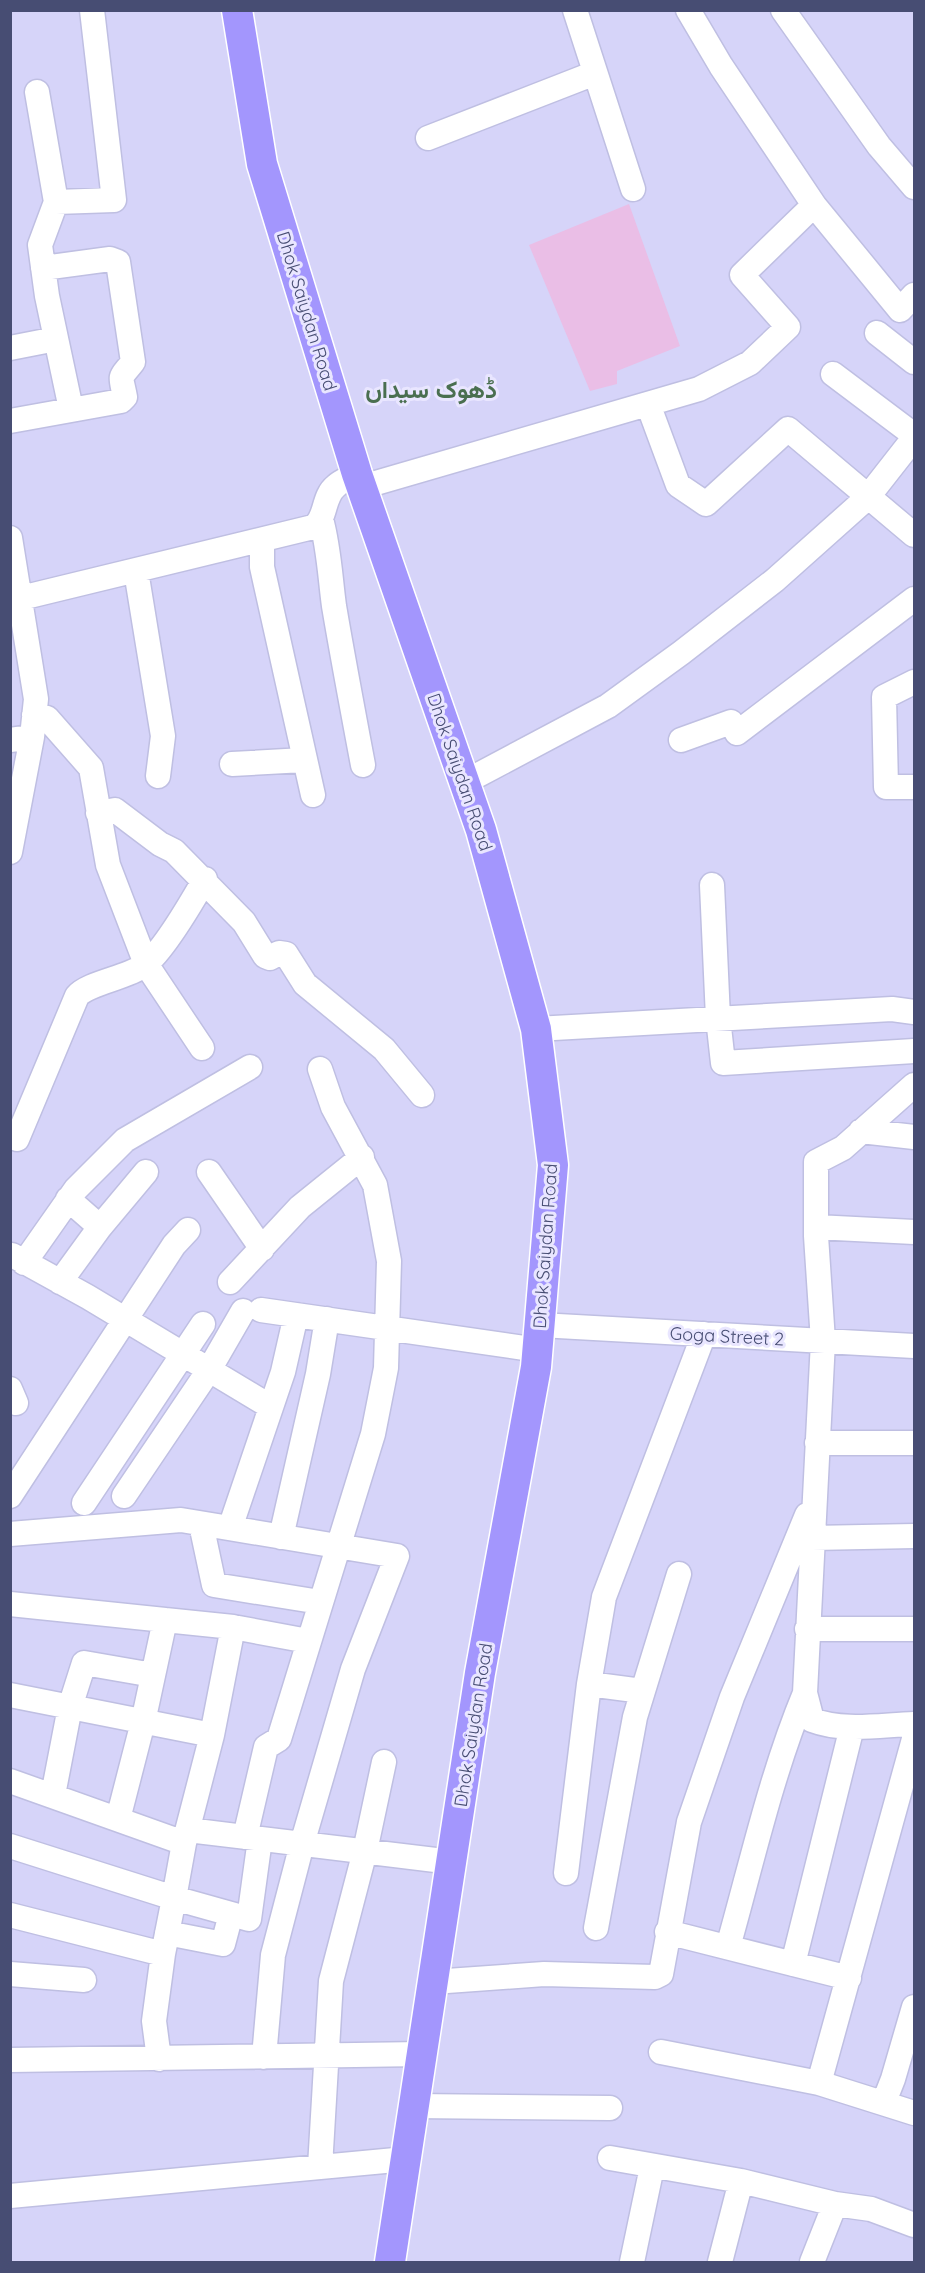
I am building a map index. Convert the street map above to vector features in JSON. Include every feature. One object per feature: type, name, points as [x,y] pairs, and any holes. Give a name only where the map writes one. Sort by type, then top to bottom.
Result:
[{"type":"main road","name":"Dhok Saiydan Road","points":[[237,10],[262,164],[359,481],[481,830],[536,1029],[553,1165],[539,1337],[480,1673],[390,2262]]},
{"type":"street","points":[[56,202],[114,200],[92,10]]},
{"type":"street","points":[[688,10],[721,66],[814,205],[900,310],[915,296]]},
{"type":"street","points":[[783,10],[879,146],[915,187]]},
{"type":"street","points":[[582,14],[595,73],[633,189]]},
{"type":"street","points":[[428,138],[595,73]]},
{"type":"street","points":[[37,92],[56,202],[40,246],[71,409]]},
{"type":"street","points":[[363,765],[347,684],[328,547],[321,519],[325,501],[335,486],[699,389],[750,363],[788,327],[742,275],[814,205]]},
{"type":"street","points":[[10,422],[122,401],[125,397],[121,377],[123,371],[133,362],[118,262],[110,259],[43,268]]},
{"type":"street","points":[[877,333],[915,362]]},
{"type":"street","points":[[10,348],[56,339]]},
{"type":"street","points":[[465,782],[608,706],[775,580],[867,498],[915,436],[833,374]]},
{"type":"street","points":[[648,404],[678,485],[706,504],[788,429],[867,498],[915,535]]},
{"type":"street","points":[[21,598],[312,527],[321,519]]},
{"type":"street","points":[[10,538],[36,699],[26,731],[10,852]]},
{"type":"street","points":[[262,540],[262,567],[313,795]]},
{"type":"street","points":[[136,571],[163,736],[158,776]]},
{"type":"street","points":[[681,740],[731,722],[737,733],[915,599]]},
{"type":"street","points":[[915,682],[884,697],[886,787],[915,787]]},
{"type":"street","points":[[26,731],[47,718],[87,760],[91,768],[108,865],[146,964],[202,1048]]},
{"type":"street","points":[[232,764],[304,760]]},
{"type":"street","points":[[98,813],[115,810],[160,844],[174,851],[205,879],[244,922],[265,956],[270,958],[279,953],[286,954],[305,984],[384,1049],[422,1095]]},
{"type":"street","points":[[17,1139],[77,996],[82,990],[124,977],[146,964],[180,921],[205,879]]},
{"type":"street","points":[[712,885],[718,1018],[723,1063],[915,1051]]},
{"type":"street","points":[[536,1029],[892,1009],[915,1012]]},
{"type":"street","points":[[250,1067],[124,1140],[15,1258],[126,1319],[271,1407]]},
{"type":"street","points":[[10,1846],[174,1898],[249,1919],[253,1838],[266,1748],[279,1739],[336,1547],[373,1434],[386,1368],[385,1328],[390,1261],[375,1185],[362,1157],[333,1107],[320,1069]]},
{"type":"street","points":[[915,1085],[843,1148],[816,1162],[816,1227],[823,1341],[813,1498],[805,1694],[812,1720],[838,1728],[915,1724]]},
{"type":"street","points":[[861,1131],[915,1137]]},
{"type":"street","points":[[230,1282],[300,1207],[362,1157]]},
{"type":"street","points":[[60,1282],[100,1227],[146,1172]]},
{"type":"street","points":[[208,1172],[262,1249]]},
{"type":"street","points":[[68,1199],[100,1227]]},
{"type":"street","points":[[816,1227],[915,1232]]},
{"type":"street","points":[[10,1496],[174,1245],[188,1230]]},
{"type":"street","name":"Goga Street 2","points":[[209,1370],[252,1311],[385,1328],[539,1337],[704,1334],[915,1346]]},
{"type":"street","points":[[230,1528],[283,1372],[296,1315]]},
{"type":"street","points":[[281,1536],[318,1374],[327,1319]]},
{"type":"street","points":[[84,1503],[185,1355],[202,1324]]},
{"type":"street","points":[[566,1873],[589,1684],[604,1597],[704,1334]]},
{"type":"street","points":[[124,1497],[209,1370]]},
{"type":"street","points":[[816,1443],[915,1443]]},
{"type":"street","points":[[433,1982],[543,1974],[655,1977],[660,1974],[689,1822],[732,1697],[813,1498]]},
{"type":"street","points":[[10,1534],[181,1520],[397,1556],[353,1670],[302,1844],[273,1955],[264,2057]]},
{"type":"street","points":[[159,2059],[154,2021],[165,1944],[186,1837],[212,1735],[223,1626],[201,1524]]},
{"type":"street","points":[[812,1538],[915,1536]]},
{"type":"street","points":[[596,1928],[634,1717],[679,1574]]},
{"type":"street","points":[[214,1585],[320,1602]]},
{"type":"street","points":[[10,1604],[223,1626],[308,1641]]},
{"type":"street","points":[[118,1819],[143,1722],[165,1620]]},
{"type":"street","points":[[807,1629],[915,1629]]},
{"type":"street","points":[[53,1795],[70,1707],[84,1663],[153,1675]]},
{"type":"street","points":[[589,1684],[642,1691]]},
{"type":"street","points":[[728,1947],[785,1743],[805,1694]]},
{"type":"street","points":[[10,1695],[212,1735]]},
{"type":"street","points":[[793,1964],[852,1727]]},
{"type":"street","points":[[819,2083],[915,1739]]},
{"type":"street","points":[[320,2167],[331,1982],[365,1851],[384,1762]]},
{"type":"street","points":[[10,1781],[118,1819],[186,1837],[253,1838],[452,1862]]},
{"type":"street","points":[[10,1914],[165,1944],[223,1944],[231,1914]]},
{"type":"street","points":[[667,1932],[849,1978]]},
{"type":"street","points":[[10,1974],[84,1980]]},
{"type":"street","points":[[884,2102],[915,2007]]},
{"type":"street","points":[[662,2052],[819,2083],[915,2113]]},
{"type":"street","points":[[10,2060],[422,2054]]},
{"type":"street","points":[[414,2106],[610,2108]]},
{"type":"street","points":[[610,2158],[741,2181],[834,2204],[871,2209],[915,2225]]},
{"type":"street","points":[[10,2196],[406,2159]]},
{"type":"street","points":[[632,2262],[652,2166]]},
{"type":"street","points":[[720,2262],[741,2181]]},
{"type":"street","points":[[812,2262],[834,2204]]},
{"type":"shaded area","points":[[11,11],[914,11],[914,2262],[11,2262]]},
{"type":"shaded area","points":[[629,204],[680,346],[617,371],[617,384],[590,391],[529,245]]},
{"type":"district","name":"ڈھوک سیداں","points":[[431,389]]}]
